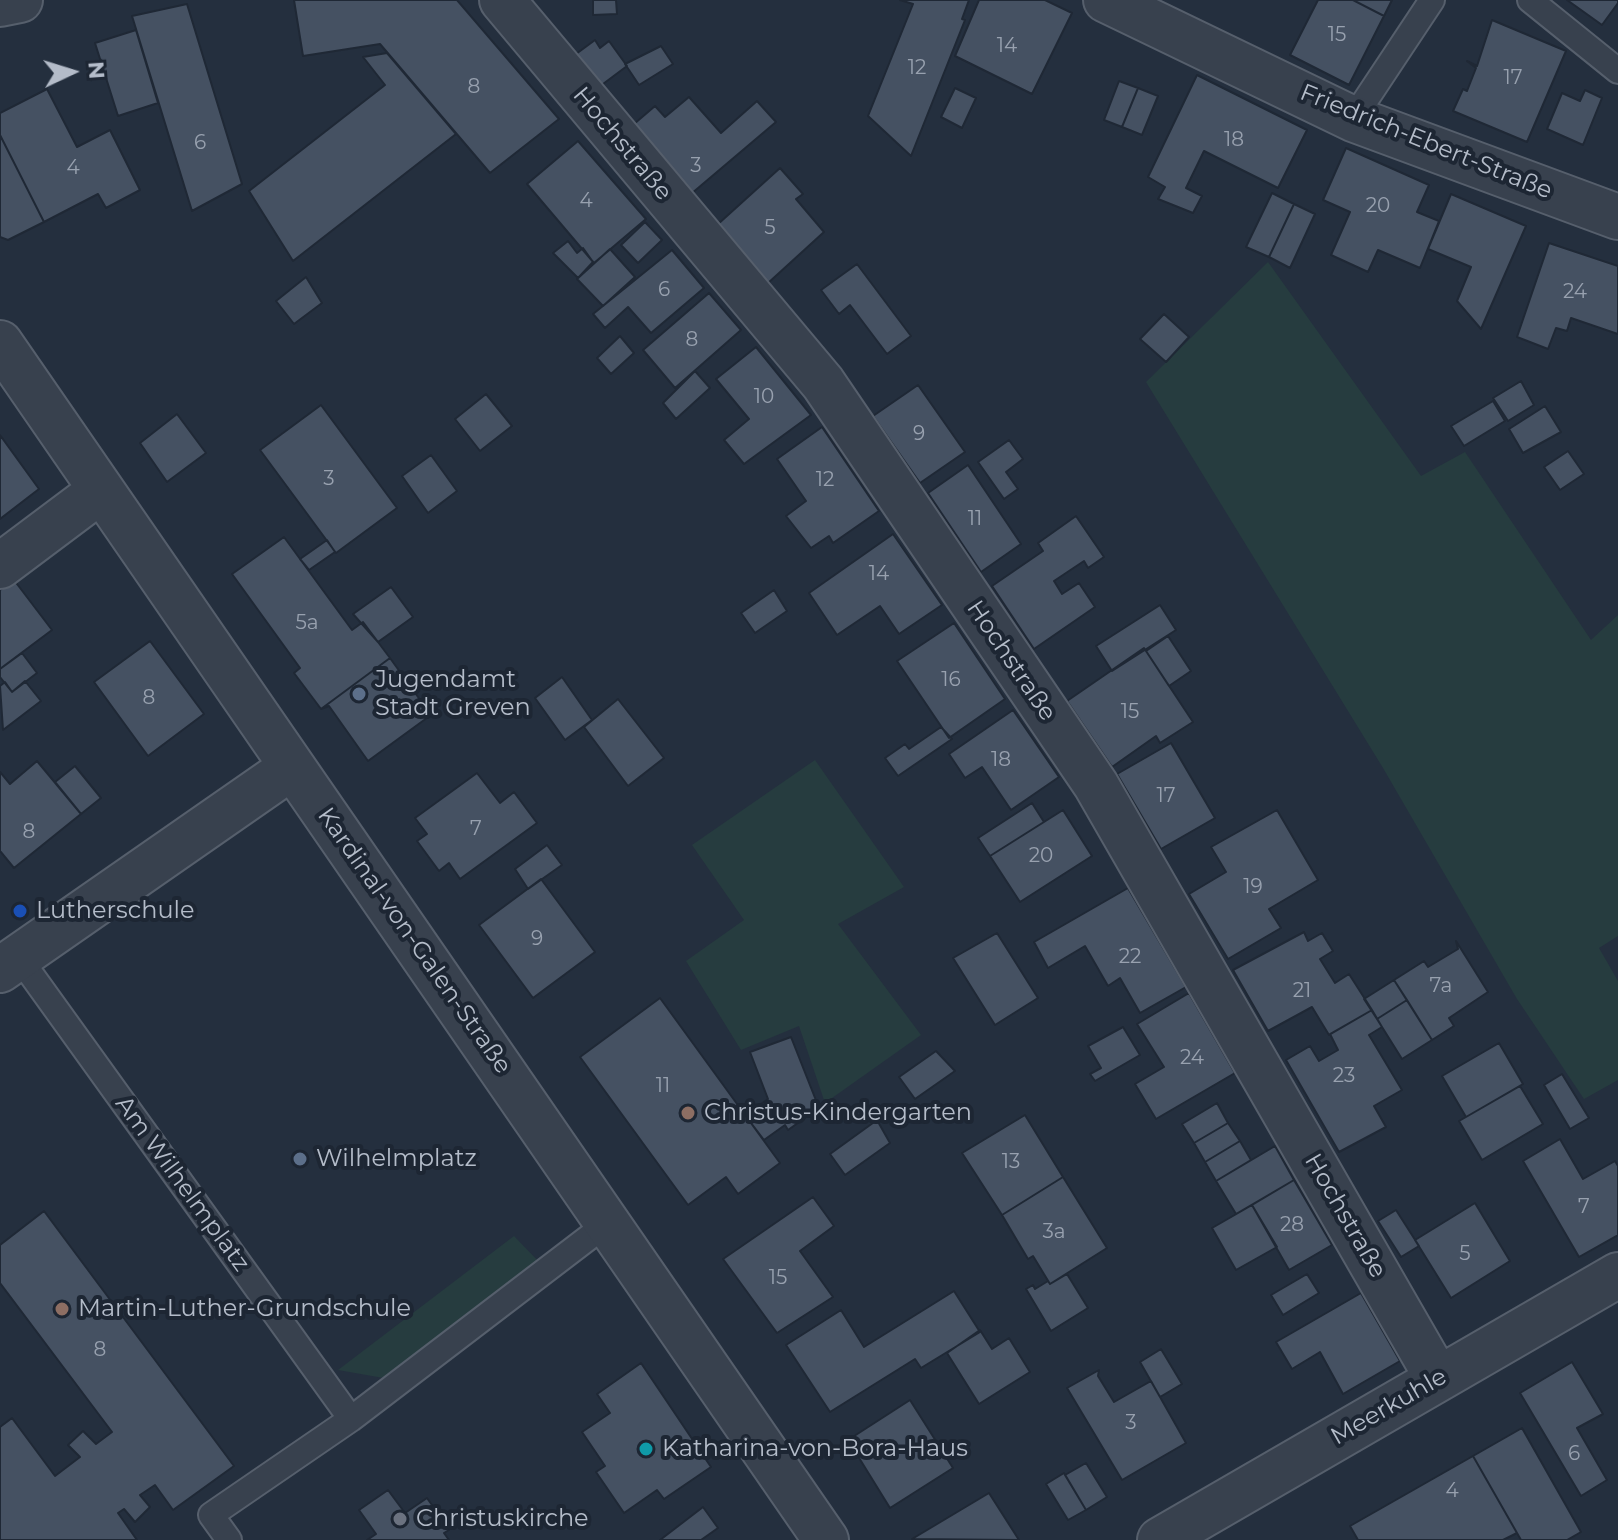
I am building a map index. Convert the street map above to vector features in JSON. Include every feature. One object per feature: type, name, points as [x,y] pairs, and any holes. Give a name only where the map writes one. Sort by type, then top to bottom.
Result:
[{"type":"street","points":[[0,4],[20,0]]},
{"type":"street","name":"Hochstraße","points":[[502,0],[823,383],[1096,785],[1438,1379]]},
{"type":"street","name":"Friedrich-Ebert-Straße","points":[[1106,0],[1353,119],[1618,217]]},
{"type":"street","name":"Kardinal-von-Galen-Straße","points":[[0,343],[826,1540]]},
{"type":"street","points":[[0,566],[100,491]]},
{"type":"street","name":"Am Wilhelmplatz","points":[[10,964],[292,767]]},
{"type":"street","name":"Meerkuhle","points":[[1160,1540],[1618,1275]]},
{"type":"lane","points":[[1353,119],[1432,0]]},
{"type":"lane","points":[[1530,0],[1618,71]]},
{"type":"lane","name":"Am Wilhelmplatz","points":[[10,964],[351,1419]]},
{"type":"lane","points":[[229,1540],[211,1515],[351,1419],[609,1222]]},
{"type":"green space","points":[[1268,262],[1421,476],[1465,452],[1591,640],[1618,615],[1618,936],[1599,948],[1618,981],[1618,1080],[1584,1099],[1517,999],[1383,768],[1146,382]]},
{"type":"green space","points":[[815,760],[904,887],[838,924],[921,1035],[825,1103],[799,1026],[741,1050],[686,961],[744,920],[692,845]]},
{"type":"green space","points":[[514,1236],[541,1264],[389,1379],[338,1370]]},
{"type":"building","points":[[294,0],[457,0],[559,119],[490,173],[380,44],[303,56]]},
{"type":"building","points":[[593,0],[616,0],[617,14],[593,15]]},
{"type":"building","points":[[900,0],[969,0],[962,19],[965,20],[911,156],[868,116],[913,4]]},
{"type":"building","points":[[979,0],[1045,0],[1072,13],[1032,94],[955,56]]},
{"type":"building","points":[[1318,0],[1353,0],[1384,16],[1349,85],[1290,55]]},
{"type":"building","points":[[1353,0],[1392,0],[1384,16]]},
{"type":"building","points":[[1567,0],[1618,0],[1618,3],[1602,25]]},
{"type":"building","points":[[187,4],[242,184],[192,211],[132,16]]},
{"type":"building","points":[[1492,20],[1566,51],[1527,142],[1453,111],[1463,89],[1467,91],[1476,68],[1467,61],[1477,66]]},
{"type":"building","points":[[136,30],[158,103],[118,116],[95,43]]},
{"type":"building","points":[[595,40],[600,48],[609,41],[627,66],[599,87],[576,54]]},
{"type":"building","points":[[661,46],[673,64],[639,85],[625,64]]},
{"type":"building","points":[[387,53],[456,134],[293,261],[249,191],[385,85],[363,57]]},
{"type":"building","points":[[1197,75],[1307,130],[1278,188],[1204,151],[1186,188],[1202,196],[1193,213],[1158,199],[1165,187],[1148,177]]},
{"type":"building","points":[[1119,81],[1138,88],[1122,127],[1104,120]]},
{"type":"building","points":[[955,88],[976,98],[962,128],[941,117]]},
{"type":"building","points":[[1138,88],[1158,96],[1142,135],[1122,127]]},
{"type":"building","points":[[47,89],[77,147],[110,130],[140,190],[106,208],[98,194],[44,222],[0,135],[0,113]]},
{"type":"building","points":[[1585,90],[1602,98],[1583,145],[1547,129],[1562,93],[1580,101]]},
{"type":"building","points":[[689,97],[721,133],[757,101],[776,122],[691,194],[634,124],[655,106],[665,117]]},
{"type":"building","points":[[0,135],[44,222],[8,240],[0,237]]},
{"type":"building","points":[[578,141],[646,219],[594,263],[527,184]]},
{"type":"building","points":[[1346,148],[1429,185],[1417,212],[1439,221],[1420,268],[1378,250],[1368,272],[1331,255],[1350,212],[1323,200]]},
{"type":"building","points":[[780,168],[803,194],[796,199],[824,232],[767,284],[717,225]]},
{"type":"building","points":[[1272,193],[1294,204],[1269,257],[1246,247]]},
{"type":"building","points":[[1451,194],[1526,226],[1481,329],[1457,301],[1471,267],[1428,249]]},
{"type":"building","points":[[1294,204],[1315,214],[1290,268],[1269,257]]},
{"type":"building","points":[[645,222],[662,240],[638,263],[621,245]]},
{"type":"building","points":[[568,241],[577,253],[583,248],[593,262],[578,278],[553,253]]},
{"type":"building","points":[[1549,243],[1618,266],[1618,334],[1571,318],[1567,331],[1556,328],[1548,349],[1517,337]]},
{"type":"building","points":[[610,249],[635,277],[603,306],[577,279]]},
{"type":"building","points":[[672,250],[704,288],[651,333],[628,307],[605,328],[593,314]]},
{"type":"building","points":[[857,264],[911,336],[887,354],[850,305],[839,314],[821,290]]},
{"type":"building","points":[[306,277],[322,303],[294,324],[276,301]]},
{"type":"building","points":[[709,293],[741,330],[675,388],[643,350]]},
{"type":"building","points":[[1164,314],[1189,337],[1166,362],[1140,339]]},
{"type":"building","points":[[620,336],[634,353],[611,374],[597,358]]},
{"type":"building","points":[[756,347],[811,415],[744,464],[724,440],[749,419],[716,379]]},
{"type":"building","points":[[695,371],[710,388],[676,419],[663,403]]},
{"type":"building","points":[[1521,381],[1534,405],[1508,421],[1493,398]]},
{"type":"building","points":[[918,385],[965,452],[920,483],[873,416]]},
{"type":"building","points":[[486,394],[512,426],[480,451],[455,419]]},
{"type":"building","points":[[1493,401],[1505,421],[1464,446],[1451,426]]},
{"type":"building","points":[[321,405],[397,508],[336,553],[260,450]]},
{"type":"building","points":[[1545,406],[1561,432],[1523,453],[1509,429]]},
{"type":"building","points":[[177,414],[206,453],[167,482],[140,443]]},
{"type":"building","points":[[822,427],[879,511],[833,543],[829,536],[811,548],[786,516],[806,501],[777,459]]},
{"type":"building","points":[[0,435],[39,489],[0,519]]},
{"type":"building","points":[[1009,440],[1023,459],[1006,472],[1018,489],[1004,499],[978,462]]},
{"type":"building","points":[[1568,451],[1584,474],[1560,490],[1544,467]]},
{"type":"building","points":[[431,455],[457,491],[428,513],[402,476]]},
{"type":"building","points":[[968,465],[1021,544],[981,572],[928,493]]},
{"type":"building","points":[[1076,516],[1104,557],[1088,568],[1084,561],[1054,581],[1062,594],[1079,583],[1095,607],[1034,649],[992,586],[1043,551],[1038,543]]},
{"type":"building","points":[[893,534],[942,605],[899,634],[880,606],[837,635],[809,593]]},
{"type":"building","points":[[284,537],[352,630],[363,622],[390,658],[321,709],[294,673],[300,668],[232,574]]},
{"type":"building","points":[[327,540],[335,552],[309,570],[300,559]]},
{"type":"building","points":[[14,580],[52,630],[0,669],[0,590]]},
{"type":"building","points":[[391,587],[413,617],[378,642],[353,614]]},
{"type":"building","points":[[774,590],[787,611],[755,633],[741,613]]},
{"type":"building","points":[[1160,605],[1176,630],[1112,671],[1096,646]]},
{"type":"building","points":[[954,623],[1005,699],[949,738],[897,661]]},
{"type":"building","points":[[1168,636],[1191,671],[1169,686],[1146,651]]},
{"type":"building","points":[[150,641],[204,714],[148,756],[94,682]]},
{"type":"building","points":[[1144,648],[1193,722],[1160,743],[1156,736],[1112,767],[1067,701]]},
{"type":"building","points":[[22,653],[37,673],[12,692],[0,677],[0,669]]},
{"type":"building","points":[[390,658],[431,715],[368,761],[329,706],[321,709]]},
{"type":"building","points":[[562,677],[592,720],[565,740],[535,698]]},
{"type":"building","points":[[25,681],[41,701],[3,730],[0,686],[5,682],[12,692]]},
{"type":"building","points":[[618,699],[664,758],[628,786],[584,727]]},
{"type":"building","points":[[1013,710],[1059,777],[1011,810],[982,767],[965,778],[949,754]]},
{"type":"building","points":[[941,727],[952,739],[898,776],[885,758],[905,744],[909,749]]},
{"type":"building","points":[[1171,743],[1215,818],[1161,849],[1117,774]]},
{"type":"building","points":[[37,761],[81,814],[14,868],[0,851],[0,772],[10,784]]},
{"type":"building","points":[[75,766],[101,798],[81,814],[55,782]]},
{"type":"building","points":[[477,773],[500,803],[514,792],[537,823],[460,879],[449,863],[439,871],[417,841],[427,834],[415,818]]},
{"type":"building","points":[[1032,803],[1044,822],[990,856],[978,838]]},
{"type":"building","points":[[1063,810],[1092,856],[1020,902],[990,856]]},
{"type":"building","points":[[1277,810],[1318,880],[1269,909],[1281,928],[1228,959],[1189,894],[1226,872],[1211,847]]},
{"type":"building","points":[[547,845],[562,865],[528,889],[515,869]]},
{"type":"building","points":[[541,879],[595,952],[533,998],[479,925]]},
{"type":"building","points":[[1128,888],[1186,987],[1140,1013],[1120,978],[1108,986],[1085,946],[1048,968],[1034,942]]},
{"type":"building","points":[[1304,932],[1308,941],[1322,933],[1333,951],[1320,959],[1335,983],[1349,974],[1372,1010],[1329,1035],[1312,1007],[1268,1031],[1233,970]]},
{"type":"building","points":[[997,933],[1038,998],[995,1025],[953,958]]},
{"type":"building","points":[[1456,941],[1488,992],[1449,1018],[1454,1026],[1432,1040],[1394,980],[1424,961],[1428,967],[1458,949]]},
{"type":"building","points":[[1394,980],[1407,1000],[1377,1019],[1364,999]]},
{"type":"building","points":[[1189,993],[1235,1073],[1156,1119],[1135,1084],[1164,1067],[1137,1024]]},
{"type":"building","points":[[660,998],[780,1163],[738,1194],[726,1177],[688,1205],[580,1057]]},
{"type":"building","points":[[1407,1000],[1432,1040],[1402,1059],[1377,1019]]},
{"type":"building","points":[[1372,1010],[1382,1027],[1369,1035],[1402,1090],[1374,1106],[1386,1127],[1339,1152],[1286,1060],[1310,1046],[1319,1061],[1338,1050],[1330,1034]]},
{"type":"building","points":[[1123,1027],[1140,1055],[1095,1081],[1090,1074],[1101,1068],[1088,1046]]},
{"type":"building","points":[[791,1037],[819,1108],[788,1130],[785,1125],[764,1140],[745,1115],[768,1099],[750,1052]]},
{"type":"building","points":[[1499,1043],[1523,1084],[1466,1117],[1442,1076]]},
{"type":"building","points":[[936,1051],[955,1071],[915,1099],[899,1077]]},
{"type":"building","points":[[1562,1074],[1589,1118],[1570,1129],[1544,1085]]},
{"type":"building","points":[[1520,1086],[1543,1124],[1482,1160],[1459,1121]]},
{"type":"building","points":[[1217,1103],[1228,1123],[1194,1143],[1182,1124]]},
{"type":"building","points":[[1025,1115],[1063,1177],[1002,1215],[962,1153]]},
{"type":"building","points":[[877,1120],[890,1143],[845,1175],[830,1154]]},
{"type":"building","points":[[1228,1123],[1240,1141],[1205,1162],[1194,1143]]},
{"type":"building","points":[[1560,1139],[1583,1179],[1615,1161],[1618,1166],[1618,1235],[1579,1257],[1523,1161]]},
{"type":"building","points":[[1240,1141],[1251,1160],[1216,1181],[1205,1162]]},
{"type":"building","points":[[1275,1146],[1294,1180],[1236,1214],[1216,1181]]},
{"type":"building","points":[[1063,1177],[1107,1248],[1050,1284],[1033,1256],[1028,1259],[1002,1215]]},
{"type":"building","points":[[1294,1180],[1332,1245],[1289,1270],[1252,1205]]},
{"type":"building","points":[[813,1197],[834,1226],[800,1251],[833,1297],[777,1333],[723,1259]]},
{"type":"building","points":[[1475,1203],[1510,1261],[1451,1298],[1415,1240]]},
{"type":"building","points":[[1252,1205],[1277,1247],[1236,1270],[1212,1228]]},
{"type":"building","points":[[1396,1210],[1419,1246],[1401,1257],[1378,1221]]},
{"type":"building","name":"Martin-Luther-Grundschule","points":[[44,1211],[234,1466],[173,1510],[155,1485],[140,1495],[150,1507],[135,1522],[124,1509],[118,1513],[137,1540],[0,1540],[0,1427],[12,1418],[55,1476],[80,1457],[68,1445],[83,1431],[96,1444],[112,1432],[0,1283],[0,1245]]},
{"type":"building","points":[[1067,1274],[1088,1308],[1051,1331],[1026,1289],[1033,1285],[1035,1289],[1048,1281],[1050,1284]]},
{"type":"building","points":[[1307,1274],[1319,1293],[1283,1315],[1271,1295]]},
{"type":"building","points":[[954,1291],[980,1332],[921,1368],[915,1359],[830,1412],[786,1345],[841,1310],[864,1347]]},
{"type":"building","points":[[1361,1293],[1400,1361],[1343,1394],[1320,1352],[1292,1369],[1276,1342]]},
{"type":"building","points":[[980,1330],[992,1349],[1009,1338],[1030,1372],[979,1404],[947,1353]]},
{"type":"building","points":[[1161,1349],[1182,1384],[1160,1397],[1140,1362]]},
{"type":"building","points":[[1572,1362],[1603,1414],[1577,1428],[1607,1480],[1581,1496],[1520,1393]]},
{"type":"building","name":"Katharina-von-Bora-Haus","points":[[641,1363],[711,1467],[664,1499],[657,1490],[624,1513],[596,1472],[605,1466],[582,1432],[610,1413],[597,1394]]},
{"type":"building","points":[[1099,1370],[1098,1376],[1114,1402],[1151,1381],[1186,1443],[1122,1480],[1067,1388]]},
{"type":"building","points":[[910,1400],[953,1468],[890,1508],[848,1440]]},
{"type":"building","points":[[1522,1428],[1581,1532],[1567,1540],[1521,1540],[1473,1456]]},
{"type":"building","points":[[1473,1456],[1517,1533],[1503,1540],[1358,1540],[1350,1526]]},
{"type":"building","points":[[1086,1463],[1107,1497],[1086,1510],[1065,1475]]},
{"type":"building","points":[[1064,1473],[1086,1510],[1068,1520],[1046,1484]]},
{"type":"building","name":"Christuskirche","points":[[388,1490],[405,1513],[427,1498],[432,1505],[427,1508],[441,1528],[445,1524],[449,1530],[444,1533],[449,1540],[367,1540],[376,1534],[359,1510]]},
{"type":"building","points":[[989,1493],[1019,1540],[912,1539]]},
{"type":"building","points":[[703,1507],[718,1528],[701,1540],[660,1540]]},
{"type":"place","name":"Jugendamt Stadt Greven","points":[[359,694]]},
{"type":"place","name":"Lutherschule","points":[[20,911]]},
{"type":"place","name":"Christus-Kindergarten","points":[[688,1113]]},
{"type":"place","name":"Wilhelmplatz","points":[[300,1159]]},
{"type":"place","name":"Martin-Luther-Grundschule","points":[[62,1309]]},
{"type":"place","name":"Katharina-von-Bora-Haus","points":[[646,1449]]},
{"type":"place","name":"Christuskirche","points":[[400,1519]]}]
